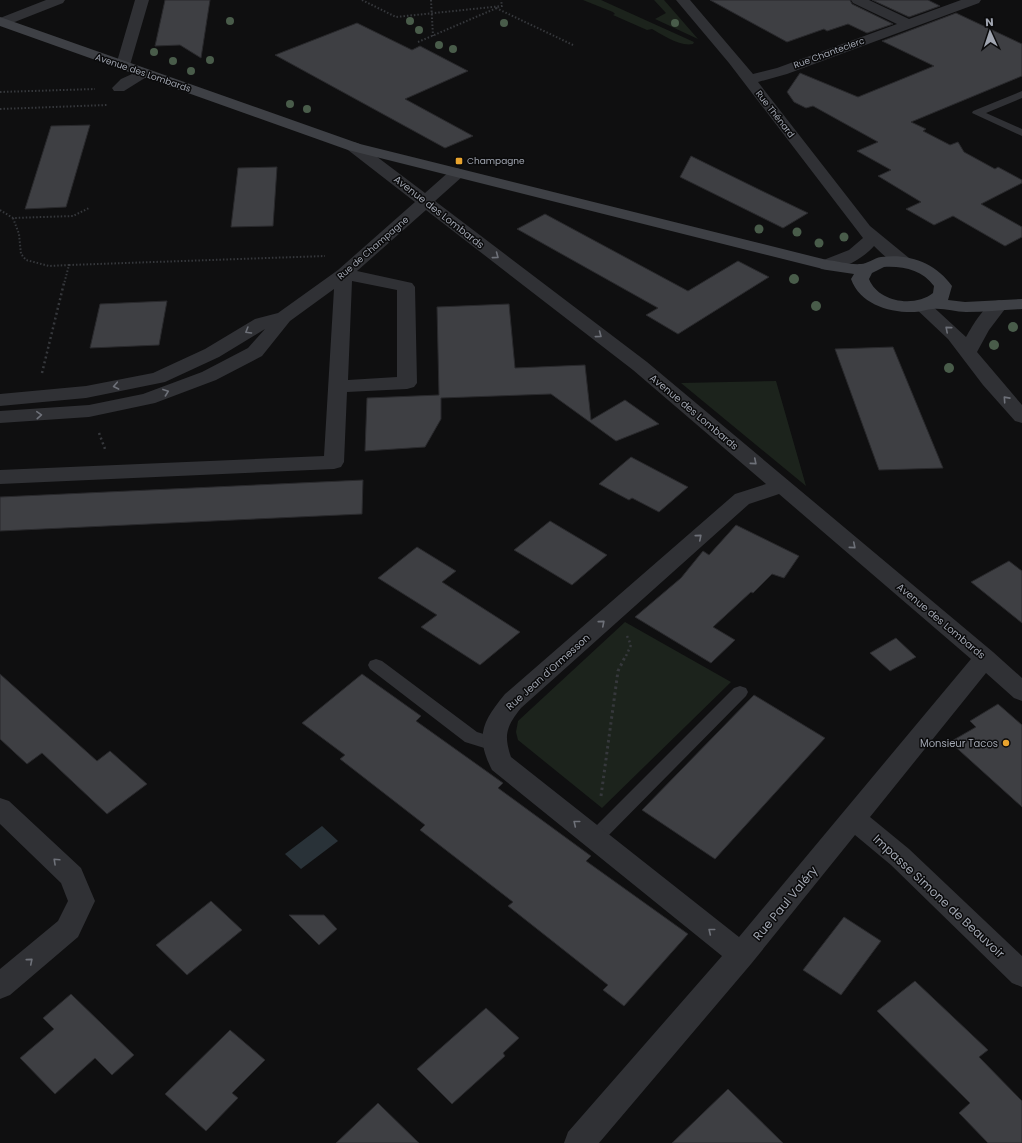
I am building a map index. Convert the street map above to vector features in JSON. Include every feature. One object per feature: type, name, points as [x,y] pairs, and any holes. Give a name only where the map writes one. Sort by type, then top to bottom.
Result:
[{"type":"street","points":[[1,22],[58,0]]},
{"type":"street","points":[[123,65],[142,0]]},
{"type":"street","name":"Rue Thénard","points":[[683,0],[749,80],[867,235],[903,262]]},
{"type":"street","points":[[858,0],[908,24]]},
{"type":"street","name":"Rue Chanteclerc","points":[[749,80],[782,71],[974,0]]},
{"type":"street","name":"Avenue des Lombards","points":[[1,22],[354,147],[827,265],[868,273],[871,296],[886,304],[904,307],[926,305],[965,307],[1022,304]]},
{"type":"street","points":[[119,88],[126,82],[143,73]]},
{"type":"street","name":"Avenue des Lombards","points":[[354,147],[640,366],[985,658],[1022,692]]},
{"type":"street","name":"Rue de Champagne","points":[[0,417],[89,411],[148,399],[209,376],[255,352],[284,317],[344,274],[457,172]]},
{"type":"street","points":[[827,265],[847,258],[863,250],[867,235]]},
{"type":"street","name":"Rue Thénard","points":[[867,235],[868,273]]},
{"type":"street","points":[[868,273],[903,262],[922,267],[936,276],[943,286],[975,295],[1022,304]]},
{"type":"street","points":[[0,477],[334,462],[344,274],[406,287],[407,383],[339,386]]},
{"type":"street","points":[[943,286],[941,296],[926,305],[955,335],[1022,417]]},
{"type":"street","points":[[968,352],[980,329],[999,305]]},
{"type":"street","name":"Rue de Champagne","points":[[0,400],[86,392],[158,378],[212,353],[261,323],[284,317]]},
{"type":"street","name":"Rue Jean d'Ormesson","points":[[741,955],[501,763],[494,744],[497,721],[513,701],[742,499],[782,486]]},
{"type":"street","name":"Rue Paul Valéry","points":[[579,1143],[741,955],[985,658]]},
{"type":"street","points":[[0,808],[72,876],[82,900],[68,929],[0,986]]},
{"type":"street","name":"Impasse Simone de Beauvoir","points":[[854,819],[900,857],[1022,974]]},
{"type":"lane","points":[[1022,94],[977,113],[1022,133]]},
{"type":"lane","points":[[376,664],[471,737],[494,744]]},
{"type":"lane","points":[[595,838],[740,692]]},
{"type":"path","points":[[362,0],[396,17],[502,6]]},
{"type":"path","points":[[431,0],[433,36]]},
{"type":"path","points":[[501,0],[502,6]]},
{"type":"path","points":[[418,42],[502,6]]},
{"type":"path","points":[[496,8],[573,45]]},
{"type":"path","points":[[0,92],[119,88]]},
{"type":"path","points":[[0,108],[107,106]]},
{"type":"path","points":[[0,210],[13,218],[73,216],[89,208]]},
{"type":"path","points":[[13,218],[19,234],[21,254],[26,260],[49,266],[324,256]]},
{"type":"path","points":[[40,380],[70,265]]},
{"type":"path","points":[[89,411],[115,471]]},
{"type":"path","points":[[595,838],[618,671],[631,645],[616,610]]},
{"type":"shaded area","points":[[583,0],[601,0],[694,42],[693,44],[683,44],[677,42],[652,29],[647,30],[613,15],[615,14],[613,12]]},
{"type":"shaded area","points":[[654,0],[664,0],[698,39],[655,19],[666,13]]},
{"type":"shaded area","points":[[776,381],[806,486],[681,383]]},
{"type":"shaded area","points":[[625,622],[731,682],[602,808],[518,740],[516,732],[518,721]]},
{"type":"shaded area","points":[[322,826],[338,841],[301,869],[285,854]]},
{"type":"building","points":[[165,0],[210,0],[201,58],[180,45],[155,46]]},
{"type":"building","points":[[710,0],[850,0],[852,4],[893,24],[867,33],[848,24],[827,31],[824,29],[787,42]]},
{"type":"building","points":[[872,0],[928,0],[940,6],[909,17]]},
{"type":"building","points":[[956,13],[1022,44],[1022,76],[911,122],[926,129],[923,131],[950,145],[958,142],[964,152],[995,169],[998,167],[1022,180],[1022,183],[981,204],[1022,227],[1022,237],[1005,246],[953,216],[934,225],[906,209],[921,202],[878,176],[891,170],[857,151],[878,142],[813,106],[806,108],[794,102],[787,92],[800,73],[858,97],[934,66],[882,41]]},
{"type":"building","points":[[357,23],[412,50],[420,46],[468,71],[405,99],[473,136],[445,148],[275,55]]},
{"type":"building","points":[[90,125],[66,207],[25,209],[51,126]]},
{"type":"building","points":[[691,156],[808,213],[783,228],[680,177]]},
{"type":"building","points":[[277,167],[273,226],[231,227],[238,168]]},
{"type":"building","points":[[545,214],[688,291],[738,261],[769,277],[678,334],[646,315],[658,308],[517,229]]},
{"type":"building","points":[[167,301],[159,345],[90,348],[100,304]]},
{"type":"building","points":[[509,304],[515,368],[585,365],[591,420],[625,400],[659,424],[616,441],[551,394],[441,398],[441,419],[425,447],[365,451],[367,398],[439,395],[437,307]]},
{"type":"building","points":[[893,347],[943,468],[879,470],[835,349]]},
{"type":"building","points":[[631,457],[688,487],[659,512],[632,498],[629,500],[599,484]]},
{"type":"building","points":[[363,480],[362,514],[0,531],[0,497]]},
{"type":"building","points":[[550,521],[607,555],[572,585],[514,550]]},
{"type":"building","points":[[736,525],[799,556],[784,578],[772,574],[753,593],[751,592],[713,627],[735,640],[711,663],[635,617],[681,578],[703,551],[709,555]]},
{"type":"building","points":[[417,547],[456,571],[442,582],[520,632],[480,665],[421,627],[437,615],[378,578]]},
{"type":"building","points":[[1009,561],[1022,571],[1022,623],[971,582]]},
{"type":"building","points":[[896,638],[916,657],[890,671],[870,653]]},
{"type":"building","points":[[0,674],[97,761],[110,751],[147,784],[107,814],[42,753],[27,764],[0,739]]},
{"type":"building","points":[[362,674],[421,716],[416,721],[503,783],[498,788],[591,856],[586,861],[688,934],[624,1006],[603,990],[608,985],[508,906],[513,902],[420,830],[425,825],[340,759],[345,755],[302,723]]},
{"type":"building","points":[[754,695],[825,738],[715,859],[642,810]]},
{"type":"building","points":[[998,704],[1022,725],[1022,807],[950,742],[976,727],[970,721]]},
{"type":"building","points":[[211,901],[242,930],[187,975],[156,945]]},
{"type":"building","points":[[289,915],[324,915],[337,929],[319,945]]},
{"type":"building","points":[[844,917],[881,941],[841,995],[803,970]]},
{"type":"building","points":[[915,981],[988,1050],[979,1057],[1022,1101],[1022,1143],[988,1143],[959,1113],[970,1103],[877,1011]]},
{"type":"building","points":[[71,994],[134,1055],[112,1075],[95,1058],[55,1094],[20,1058],[54,1029],[43,1018]]},
{"type":"building","points":[[486,1008],[519,1038],[503,1053],[505,1056],[452,1104],[417,1069]]},
{"type":"building","points":[[230,1030],[265,1060],[232,1093],[238,1098],[206,1131],[165,1094]]},
{"type":"building","points":[[728,1089],[783,1143],[672,1143]]},
{"type":"building","points":[[378,1103],[419,1143],[336,1143]]},
{"type":"place","name":"Champagne","points":[[459,161]]},
{"type":"place","name":"Monsieur Tacos","points":[[1006,743]]}]
